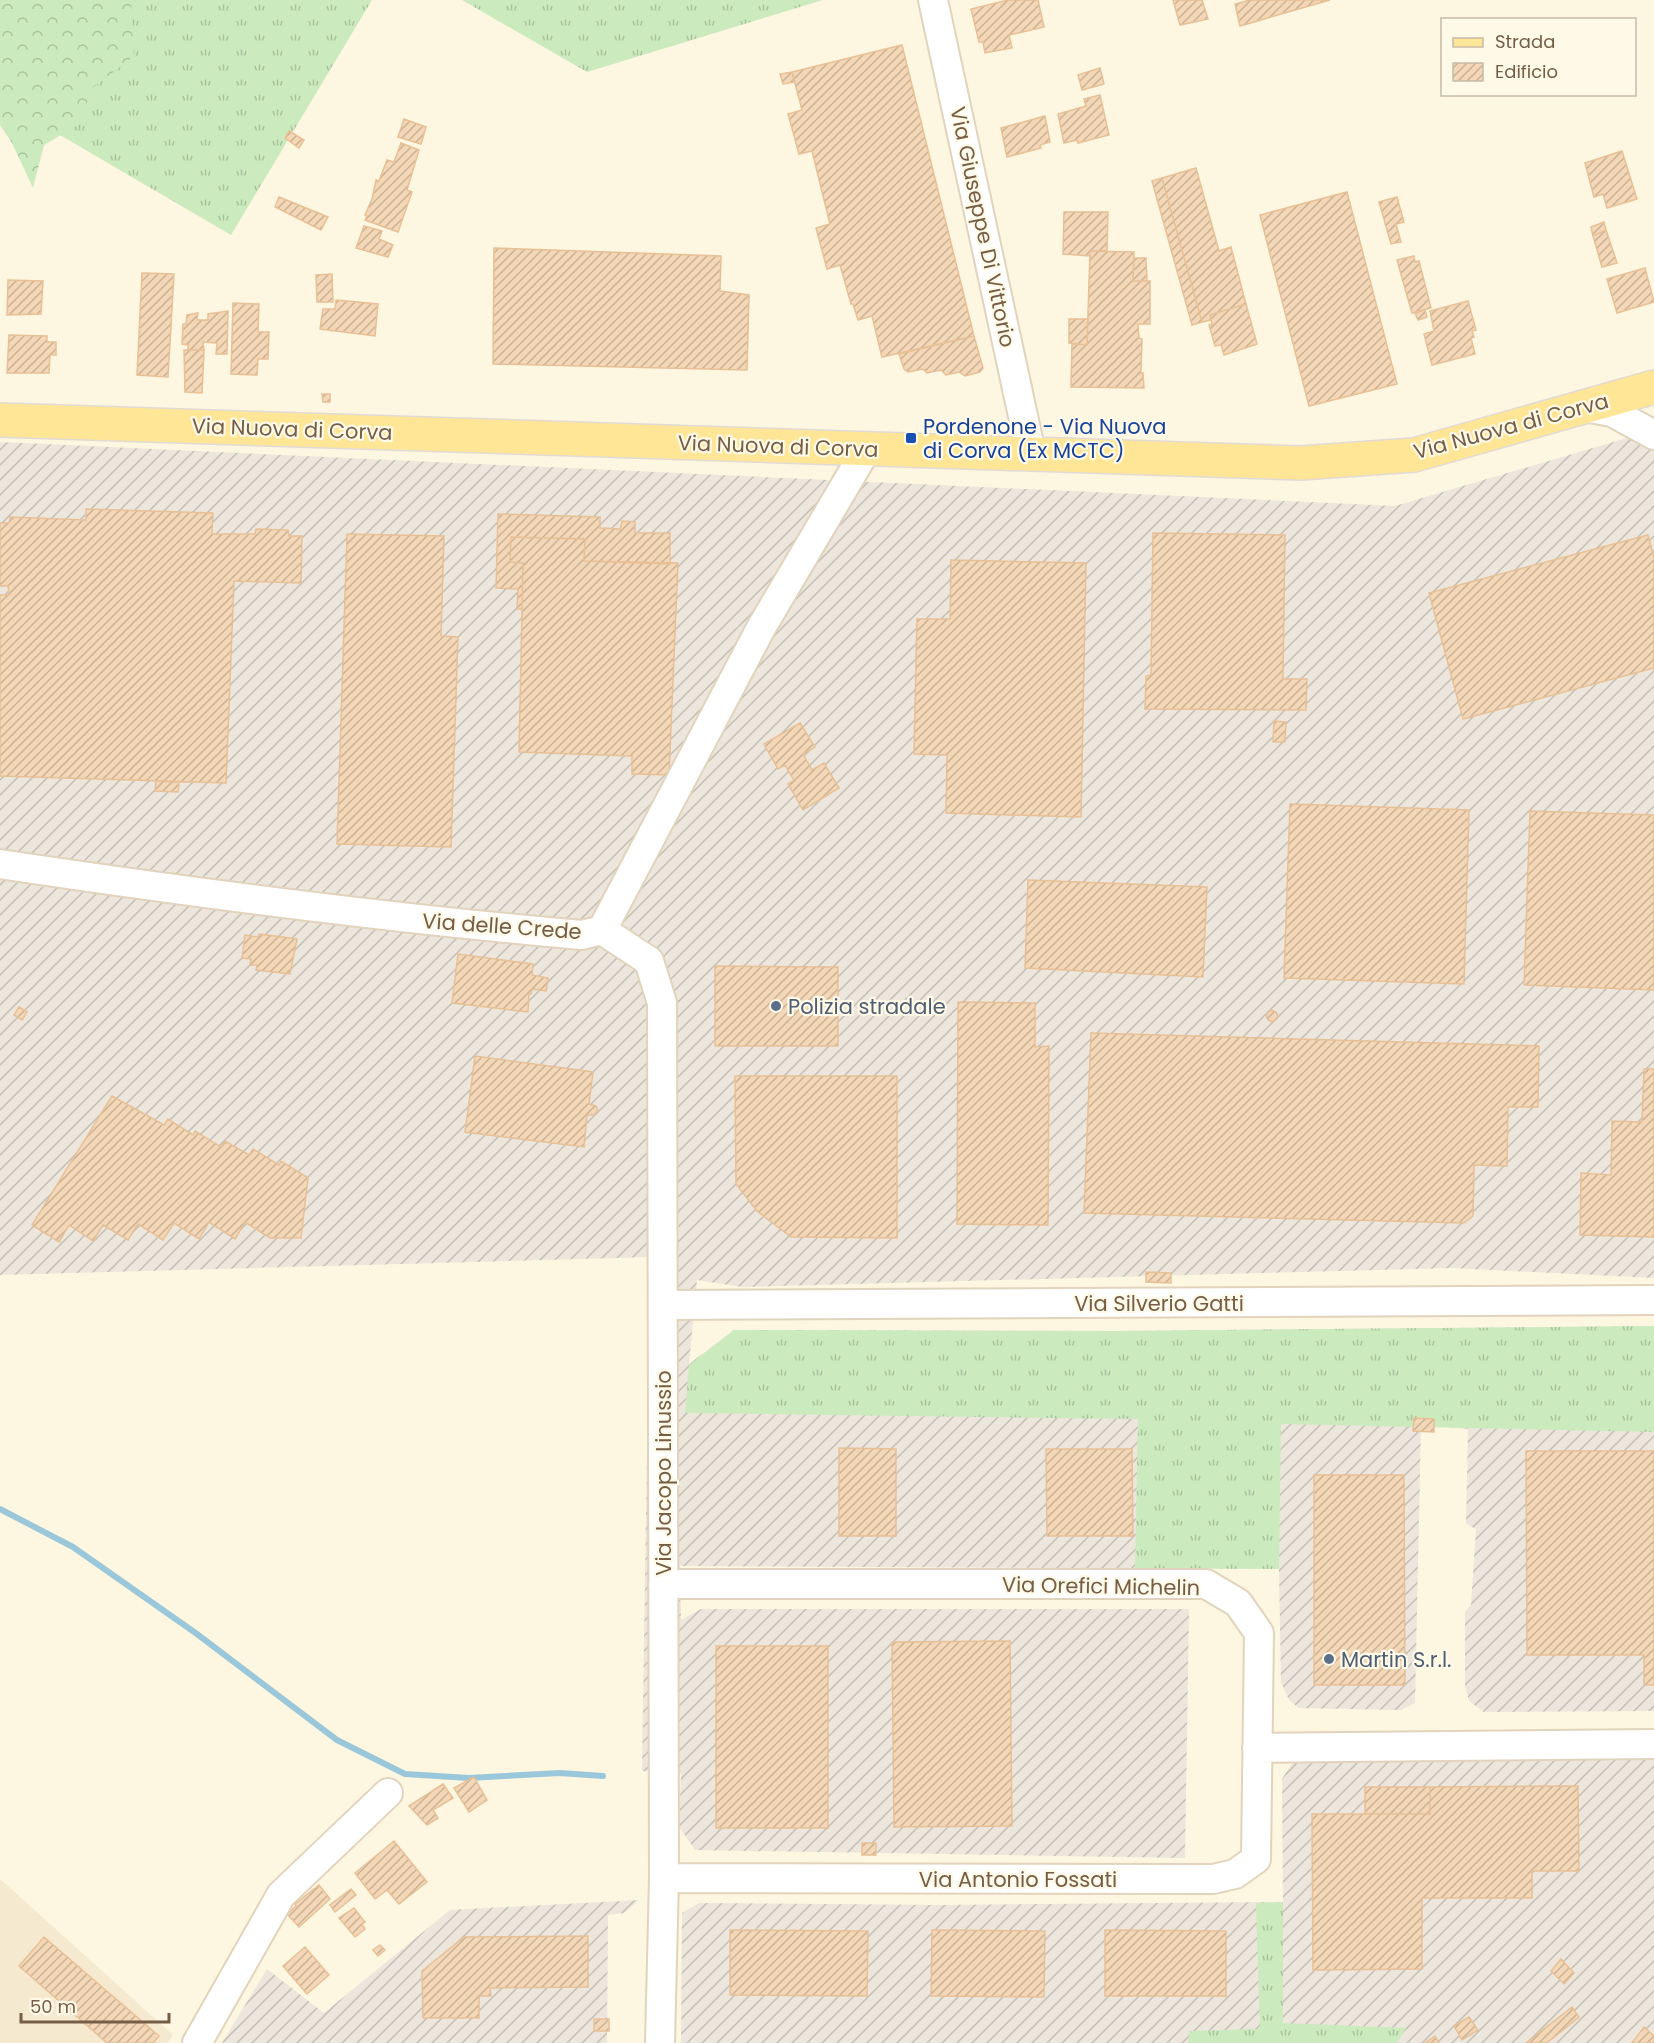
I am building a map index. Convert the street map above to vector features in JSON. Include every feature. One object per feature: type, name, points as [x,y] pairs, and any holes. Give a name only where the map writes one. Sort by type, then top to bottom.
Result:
[{"type":"main road","name":"Via Nuova di Corva","points":[[0,420],[662,441],[866,450],[1301,462],[1414,455],[1654,387]]},
{"type":"street","name":"Via Giuseppe Di Vittorio","points":[[933,0],[1031,453]]},
{"type":"street","points":[[1584,407],[1612,412],[1654,435]]},
{"type":"street","name":"Via delle Crede","points":[[0,864],[191,893],[433,922],[582,935],[602,930],[761,628],[866,450]]},
{"type":"street","name":"Via Jacopo Linussio","points":[[602,930],[649,961],[662,1003],[664,1878],[660,2043]]},
{"type":"street","name":"Via Silverio Gatti","points":[[664,1305],[1654,1300]]},
{"type":"street","name":"Via Orefici Michelin","points":[[663,1584],[1206,1584],[1239,1602],[1259,1633],[1257,1748]]},
{"type":"street","points":[[1257,1748],[1654,1744]]},
{"type":"street","name":"Via Antonio Fossati","points":[[664,1878],[1213,1879],[1235,1874],[1256,1859],[1257,1748]]},
{"type":"street","points":[[197,2043],[281,1895],[388,1793]]},
{"type":"shaded area","points":[[1654,430],[1654,1278],[1452,1268],[742,1287],[697,1280],[689,1364],[734,1330],[1116,1331],[1654,1326],[1654,1711],[1484,1712],[1469,1701],[1465,1685],[1465,1612],[1471,1605],[1476,1529],[1466,1524],[1468,1429],[1421,1425],[1415,1703],[1401,1710],[1299,1708],[1289,1700],[1281,1682],[1279,1569],[680,1566],[681,1620],[701,1609],[1189,1609],[1185,1858],[695,1850],[679,1827],[681,1774],[642,1771],[650,1257],[0,1275],[0,442],[1395,506]]},
{"type":"shaded area","points":[[1308,1759],[1654,1760],[1654,2043],[681,2043],[682,1913],[699,1903],[941,1905],[1283,1902],[1282,1779],[1292,1763]]},
{"type":"shaded area","points":[[0,1879],[173,2035],[167,2043],[0,2043]]},
{"type":"shaded area","points":[[639,1900],[624,1913],[608,1915],[607,2043],[222,2043],[267,1969],[324,2013],[450,1910]]},
{"type":"green space","points":[[0,0],[372,0],[231,235],[0,100]]},
{"type":"green space","points":[[0,0],[131,0],[134,56],[90,90],[83,122],[44,145],[33,188],[12,143],[0,125]]},
{"type":"green space","points":[[462,0],[823,0],[587,72]]},
{"type":"green space","points":[[1654,1326],[1654,1432],[1281,1424],[1279,1569],[1135,1568],[1138,1419],[685,1413],[689,1365],[734,1330],[1116,1331]]},
{"type":"green space","points":[[1283,1902],[1283,2023],[1406,2028],[1397,2043],[1188,2043],[1189,2031],[1260,2029],[1256,1903]]},
{"type":"building","points":[[1008,0],[1038,0],[1044,27],[1009,35],[1012,48],[985,53],[983,42],[979,42],[971,9]]},
{"type":"building","points":[[1173,0],[1202,0],[1208,19],[1180,25]]},
{"type":"building","points":[[1250,0],[1330,0],[1240,26],[1235,4]]},
{"type":"building","points":[[902,45],[974,336],[882,357],[872,316],[858,320],[840,265],[827,269],[816,228],[830,224],[812,151],[799,154],[788,114],[802,110],[792,72]]},
{"type":"building","points":[[1100,68],[1104,84],[1082,90],[1078,75]]},
{"type":"building","points":[[792,72],[795,82],[783,84],[780,74]]},
{"type":"building","points":[[1100,95],[1109,135],[1078,143],[1077,140],[1064,143],[1058,114],[1086,106],[1084,99]]},
{"type":"building","points":[[1045,116],[1050,142],[1040,145],[1041,148],[1007,157],[1001,128]]},
{"type":"building","points":[[404,119],[426,127],[421,144],[398,137]]},
{"type":"building","points":[[289,131],[304,140],[299,148],[285,138]]},
{"type":"building","points":[[401,143],[419,150],[407,190],[412,192],[398,232],[365,220],[367,216],[365,215],[372,199],[376,180],[379,181],[387,160],[394,162]]},
{"type":"building","points":[[1622,151],[1637,199],[1607,208],[1603,194],[1594,197],[1585,163]]},
{"type":"building","points":[[1196,168],[1219,251],[1231,247],[1246,304],[1210,315],[1211,320],[1202,322],[1162,178]]},
{"type":"building","points":[[1162,178],[1202,322],[1192,325],[1152,181]]},
{"type":"building","points":[[1347,192],[1397,384],[1309,406],[1260,215]]},
{"type":"building","points":[[279,197],[328,217],[321,230],[275,207]]},
{"type":"building","points":[[1397,197],[1404,222],[1396,224],[1401,242],[1391,244],[1379,202]]},
{"type":"building","points":[[1064,212],[1108,212],[1107,251],[1090,251],[1090,256],[1063,254]]},
{"type":"building","points":[[1604,222],[1606,230],[1593,236],[1591,227]]},
{"type":"building","points":[[364,226],[382,231],[379,239],[393,245],[388,257],[356,248]]},
{"type":"building","points":[[1606,230],[1617,263],[1602,267],[1593,236]]},
{"type":"building","points":[[494,248],[721,256],[720,291],[749,295],[747,370],[493,364]]},
{"type":"building","points":[[1090,251],[1134,252],[1133,281],[1150,281],[1150,324],[1138,324],[1139,338],[1142,339],[1141,373],[1143,373],[1144,388],[1071,387],[1072,344],[1087,345]]},
{"type":"building","points":[[1414,256],[1415,262],[1419,261],[1431,308],[1412,313],[1397,260]]},
{"type":"building","points":[[1134,258],[1146,258],[1147,281],[1133,281]]},
{"type":"building","points":[[1645,268],[1654,302],[1617,313],[1607,279]]},
{"type":"building","points":[[142,273],[174,274],[168,377],[137,375]]},
{"type":"building","points":[[332,274],[333,302],[317,302],[316,275]]},
{"type":"building","points":[[8,280],[43,281],[41,314],[7,315]]},
{"type":"building","points":[[336,300],[378,304],[375,336],[320,329],[323,309],[335,309]]},
{"type":"building","points":[[1468,301],[1476,330],[1472,331],[1474,337],[1471,338],[1475,354],[1432,365],[1424,334],[1434,331],[1430,311]]},
{"type":"building","points":[[233,303],[259,304],[258,332],[269,332],[268,359],[258,359],[257,375],[231,374]]},
{"type":"building","points":[[1246,304],[1257,344],[1224,355],[1221,345],[1215,346],[1209,325],[1212,324],[1210,315]]},
{"type":"building","points":[[1425,310],[1427,317],[1418,320],[1415,313]]},
{"type":"building","points":[[228,311],[227,354],[216,354],[217,343],[203,342],[204,350],[188,350],[188,345],[182,344],[183,324],[186,324],[187,315],[198,313],[197,320],[208,320],[208,314]]},
{"type":"building","points":[[1069,319],[1088,319],[1087,345],[1069,343]]},
{"type":"building","points":[[9,335],[47,336],[47,342],[56,342],[56,355],[50,355],[49,373],[7,373]]},
{"type":"building","points":[[974,336],[983,368],[980,372],[965,376],[959,372],[946,375],[941,370],[927,373],[923,369],[908,372],[904,369],[899,354]]},
{"type":"building","points":[[184,350],[204,350],[202,393],[185,392]]},
{"type":"building","points":[[322,394],[330,394],[330,402],[323,402]]},
{"type":"building","points":[[86,509],[213,513],[212,534],[255,534],[256,529],[288,530],[289,536],[302,536],[301,583],[234,581],[226,783],[0,776],[0,595],[9,595],[8,586],[0,586],[0,523],[9,523],[10,517],[86,520]]},
{"type":"building","points":[[498,514],[600,517],[600,528],[620,529],[620,531],[622,521],[635,522],[635,533],[670,533],[670,564],[584,561],[585,539],[511,537],[510,562],[523,563],[522,609],[517,609],[518,589],[496,588]]},
{"type":"building","points":[[1153,533],[1285,535],[1283,679],[1307,679],[1306,710],[1145,709],[1146,676],[1151,675]]},
{"type":"building","points":[[347,534],[444,536],[441,636],[458,637],[451,847],[337,844]]},
{"type":"building","points":[[1648,535],[1654,558],[1654,668],[1463,719],[1429,593]]},
{"type":"building","points":[[511,537],[585,539],[584,561],[678,563],[669,775],[632,774],[632,756],[519,752],[523,563],[510,562]]},
{"type":"building","points":[[951,560],[1086,563],[1081,817],[946,813],[947,755],[914,754],[917,619],[950,619]]},
{"type":"building","points":[[1274,721],[1286,722],[1285,742],[1273,742]]},
{"type":"building","points":[[800,723],[815,747],[803,754],[812,770],[824,763],[839,788],[803,810],[788,784],[794,780],[785,765],[778,769],[764,744]]},
{"type":"building","points":[[156,781],[179,782],[178,792],[155,791]]},
{"type":"building","points":[[1290,804],[1469,810],[1464,984],[1284,978]]},
{"type":"building","points":[[1530,811],[1654,815],[1654,990],[1524,985]]},
{"type":"building","points":[[1028,880],[1207,887],[1203,977],[1025,968]]},
{"type":"building","points":[[259,934],[297,939],[290,974],[256,970],[257,965],[250,965],[251,959],[242,958],[245,935],[258,937]]},
{"type":"building","points":[[458,954],[533,964],[532,975],[548,978],[546,991],[532,989],[529,994],[528,1012],[452,1003]]},
{"type":"building","name":"Polizia stradale","points":[[715,966],[838,967],[838,1046],[715,1046]]},
{"type":"building","points":[[958,1002],[1035,1003],[1035,1047],[1049,1046],[1048,1225],[957,1224]]},
{"type":"building","points":[[19,1007],[27,1012],[22,1020],[14,1015]]},
{"type":"building","points":[[1272,1010],[1278,1016],[1272,1022],[1266,1016]]},
{"type":"building","points":[[1091,1033],[1539,1046],[1538,1107],[1508,1107],[1507,1166],[1474,1165],[1473,1216],[1464,1223],[1084,1213]]},
{"type":"building","points":[[475,1056],[593,1072],[589,1104],[596,1106],[598,1110],[594,1115],[587,1115],[584,1147],[465,1132]]},
{"type":"building","points":[[1644,1069],[1654,1069],[1654,1237],[1580,1235],[1581,1173],[1611,1175],[1612,1121],[1642,1122]]},
{"type":"building","points":[[735,1076],[897,1076],[897,1238],[791,1237],[757,1211],[736,1184]]},
{"type":"building","points":[[112,1096],[164,1125],[168,1119],[193,1135],[195,1131],[221,1147],[225,1141],[249,1155],[253,1149],[279,1165],[281,1161],[308,1178],[301,1238],[270,1238],[245,1222],[235,1239],[209,1222],[199,1239],[174,1223],[163,1240],[138,1224],[128,1240],[103,1225],[93,1241],[69,1225],[59,1242],[32,1225]]},
{"type":"building","points":[[1146,1272],[1171,1273],[1171,1283],[1146,1282]]},
{"type":"building","points":[[1414,1418],[1434,1419],[1434,1432],[1413,1431]]},
{"type":"building","points":[[839,1448],[896,1449],[896,1536],[839,1536]]},
{"type":"building","points":[[1046,1449],[1132,1449],[1133,1536],[1047,1536]]},
{"type":"building","points":[[1526,1451],[1654,1451],[1654,1685],[1644,1685],[1644,1655],[1527,1655]]},
{"type":"building","points":[[1314,1475],[1404,1475],[1405,1685],[1314,1685]]},
{"type":"building","points":[[1010,1641],[1012,1826],[894,1827],[892,1642]]},
{"type":"building","points":[[716,1646],[828,1646],[828,1828],[716,1828]]},
{"type":"building","points":[[474,1777],[487,1800],[469,1812],[454,1788]]},
{"type":"building","points":[[443,1784],[453,1798],[433,1810],[438,1818],[427,1825],[409,1806]]},
{"type":"building","points":[[1578,1786],[1579,1871],[1532,1871],[1532,1898],[1422,1898],[1422,1969],[1313,1970],[1312,1814],[1430,1814],[1430,1787]]},
{"type":"building","points":[[1365,1787],[1430,1787],[1430,1814],[1365,1814]]},
{"type":"building","points":[[394,1841],[427,1882],[399,1904],[387,1890],[375,1899],[355,1873]]},
{"type":"building","points":[[862,1843],[876,1843],[876,1855],[862,1855]]},
{"type":"building","points":[[319,1885],[330,1899],[299,1927],[287,1914],[296,1906],[295,1904]]},
{"type":"building","points":[[351,1889],[356,1895],[335,1912],[330,1905]]},
{"type":"building","points":[[354,1908],[365,1922],[362,1924],[365,1929],[355,1937],[339,1918]]},
{"type":"building","points":[[730,1930],[868,1931],[867,1996],[730,1995]]},
{"type":"building","points":[[932,1930],[1045,1931],[1044,1997],[931,1996]]},
{"type":"building","points":[[1105,1930],[1226,1931],[1226,1996],[1105,1996]]},
{"type":"building","points":[[588,1936],[588,1987],[490,1988],[491,1996],[479,1996],[479,2018],[423,2018],[422,1971],[464,1937]]},
{"type":"building","points":[[44,1937],[159,2036],[153,2043],[107,2043],[19,1966]]},
{"type":"building","points":[[380,1945],[385,1950],[378,1956],[373,1950]]},
{"type":"building","points":[[305,1947],[329,1975],[307,1994],[283,1966]]},
{"type":"building","points":[[1561,1959],[1574,1973],[1564,1984],[1551,1971]]},
{"type":"building","points":[[1572,2007],[1579,2017],[1552,2039],[1546,2043],[1526,2043]]},
{"type":"building","points":[[1469,2017],[1478,2030],[1462,2040],[1454,2026]]},
{"type":"building","points":[[594,2019],[609,2019],[609,2031],[594,2031]]},
{"type":"building","points":[[1644,2027],[1654,2036],[1654,2043],[1632,2043]]},
{"type":"building","points":[[1435,2036],[1439,2043],[1425,2043]]},
{"type":"waterway","points":[[0,1509],[73,1547],[197,1634],[337,1740],[405,1774],[469,1778],[560,1773],[603,1776]]},
{"type":"place","name":"Pordenone - Via Nuova di Corva (Ex MCTC)","points":[[911,438]]},
{"type":"place","name":"Polizia stradale","points":[[776,1006]]},
{"type":"place","name":"Martin S.r.l.","points":[[1329,1659]]}]
